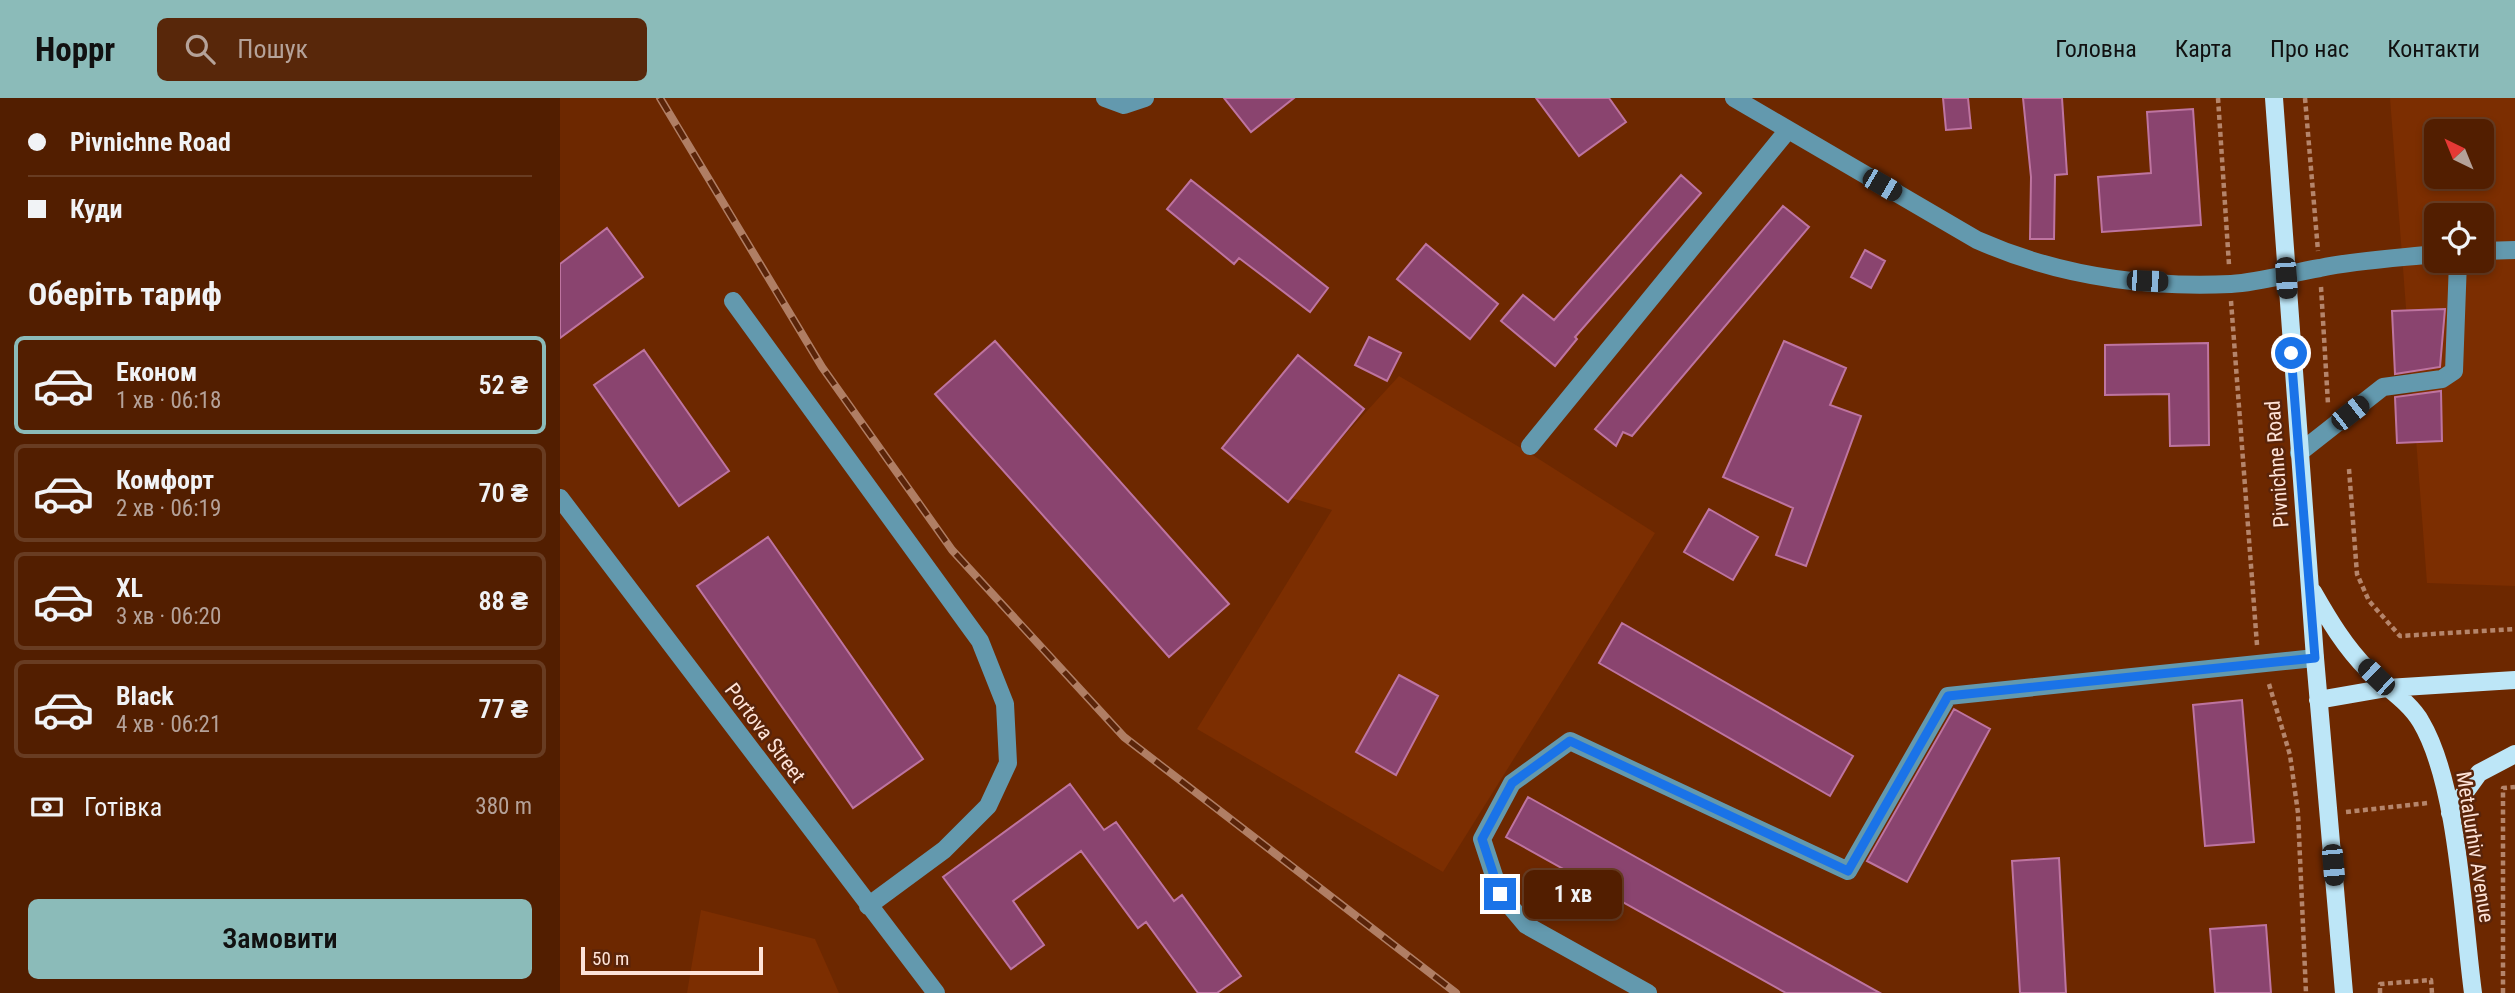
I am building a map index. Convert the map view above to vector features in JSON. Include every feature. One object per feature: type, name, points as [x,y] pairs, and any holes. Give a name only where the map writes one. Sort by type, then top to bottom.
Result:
[{"type":"main road","name":"Pivnichne Road","points":[[2274,98],[2318,700]]},
{"type":"main road","name":"Metalurhiv Avenue","points":[[2309,585],[2333,629],[2387,688],[2421,720],[2438,761],[2448,807],[2473,993]]},
{"type":"main road","points":[[2344,993],[2318,700],[2387,688],[2515,680]]},
{"type":"main road","points":[[2448,807],[2479,773],[2515,754]]},
{"type":"street","points":[[1105,98],[1124,105],[1145,98]]},
{"type":"street","points":[[1734,98],[1977,240],[2017,258],[2052,268],[2123,280],[2230,284],[2286,278],[2319,268],[2424,255]]},
{"type":"street","points":[[1530,446],[1788,130]]},
{"type":"street","points":[[2494,251],[2515,250]]},
{"type":"street","points":[[2299,453],[2383,387],[2442,379],[2454,372],[2458,273]]},
{"type":"street","points":[[733,301],[980,642],[1005,704],[1008,763],[988,806],[944,850],[868,906]]},
{"type":"street","name":"Portova Street","points":[[560,498],[936,993]]},
{"type":"street","points":[[1648,993],[1526,925],[1500,894],[1482,839],[1512,783],[1570,741],[1848,871],[1948,696],[2315,658]]},
{"type":"path","points":[[2218,98],[2254,636],[2292,767],[2298,813],[2306,993]]},
{"type":"path","points":[[2305,98],[2329,415]]},
{"type":"path","points":[[2349,469],[2357,574],[2369,601],[2400,636],[2515,629]]},
{"type":"path","points":[[2503,993],[2503,788],[2515,787]]},
{"type":"path","points":[[2328,814],[2448,807]]},
{"type":"path","points":[[2380,993],[2380,985],[2431,980],[2432,993]]},
{"type":"shaded area","points":[[2390,98],[2515,98],[2515,586],[2427,583]]},
{"type":"shaded area","points":[[1399,376],[1531,454],[1655,533],[1443,872],[1197,729],[1332,510],[1288,497]]},
{"type":"shaded area","points":[[701,910],[815,939],[839,993],[687,993]]},
{"type":"building","points":[[1224,98],[1294,98],[1251,132]]},
{"type":"building","points":[[1536,98],[1609,98],[1626,122],[1579,156]]},
{"type":"building","points":[[1943,98],[1968,98],[1971,128],[1946,130]]},
{"type":"building","points":[[2023,98],[2062,98],[2067,174],[2055,175],[2054,239],[2030,239],[2031,177]]},
{"type":"building","points":[[2193,109],[2201,225],[2102,232],[2098,177],[2151,173],[2147,112]]},
{"type":"building","points":[[1681,175],[1701,193],[1575,337],[1577,339],[1555,366],[1501,321],[1523,295],[1554,320]]},
{"type":"building","points":[[1191,180],[1328,288],[1310,312],[1239,258],[1234,264],[1167,209]]},
{"type":"building","points":[[1783,206],[1809,227],[1632,436],[1623,432],[1616,446],[1595,429]]},
{"type":"building","points":[[607,228],[643,277],[560,338],[560,264]]},
{"type":"building","points":[[1426,244],[1498,304],[1470,339],[1397,279]]},
{"type":"building","points":[[1865,250],[1885,261],[1871,288],[1851,277]]},
{"type":"building","points":[[2445,309],[2440,367],[2395,374],[2392,311]]},
{"type":"building","points":[[1369,337],[1401,353],[1387,381],[1355,365]]},
{"type":"building","points":[[995,341],[1229,604],[1169,657],[935,394]]},
{"type":"building","points":[[1784,341],[1846,368],[1830,405],[1861,416],[1806,566],[1776,555],[1793,508],[1723,477]]},
{"type":"building","points":[[2208,343],[2209,445],[2170,446],[2169,394],[2105,395],[2105,345]]},
{"type":"building","points":[[644,350],[729,471],[679,506],[594,385]]},
{"type":"building","points":[[1298,355],[1364,409],[1288,502],[1222,448]]},
{"type":"building","points":[[2441,391],[2442,441],[2397,443],[2395,397]]},
{"type":"building","points":[[1709,509],[1758,537],[1733,580],[1684,552]]},
{"type":"building","points":[[768,537],[923,759],[853,808],[697,586]]},
{"type":"building","points":[[1622,623],[1853,756],[1830,796],[1599,663]]},
{"type":"building","points":[[1399,675],[1438,696],[1396,775],[1356,752]]},
{"type":"building","points":[[2242,700],[2254,842],[2205,846],[2193,705]]},
{"type":"building","points":[[1954,709],[1990,729],[1907,882],[1867,861]]},
{"type":"building","points":[[1070,784],[1104,830],[1116,822],[1174,901],[1182,895],[1241,976],[1217,993],[1198,993],[1146,922],[1138,928],[1081,851],[1013,901],[1044,945],[1011,969],[943,877]]},
{"type":"building","points":[[1528,797],[1880,993],[1786,993],[1506,837]]},
{"type":"building","points":[[2059,858],[2066,993],[2020,993],[2012,861]]},
{"type":"building","points":[[2266,925],[2271,993],[2215,993],[2210,929]]},
{"type":"railway","points":[[660,98],[822,367],[952,550],[1124,737],[1456,993]]},
{"type":"route","points":[[1500,894],[1482,839],[1512,783],[1570,741],[1848,871],[1948,696],[2080,680],[2315,658],[2291,353]]}]
